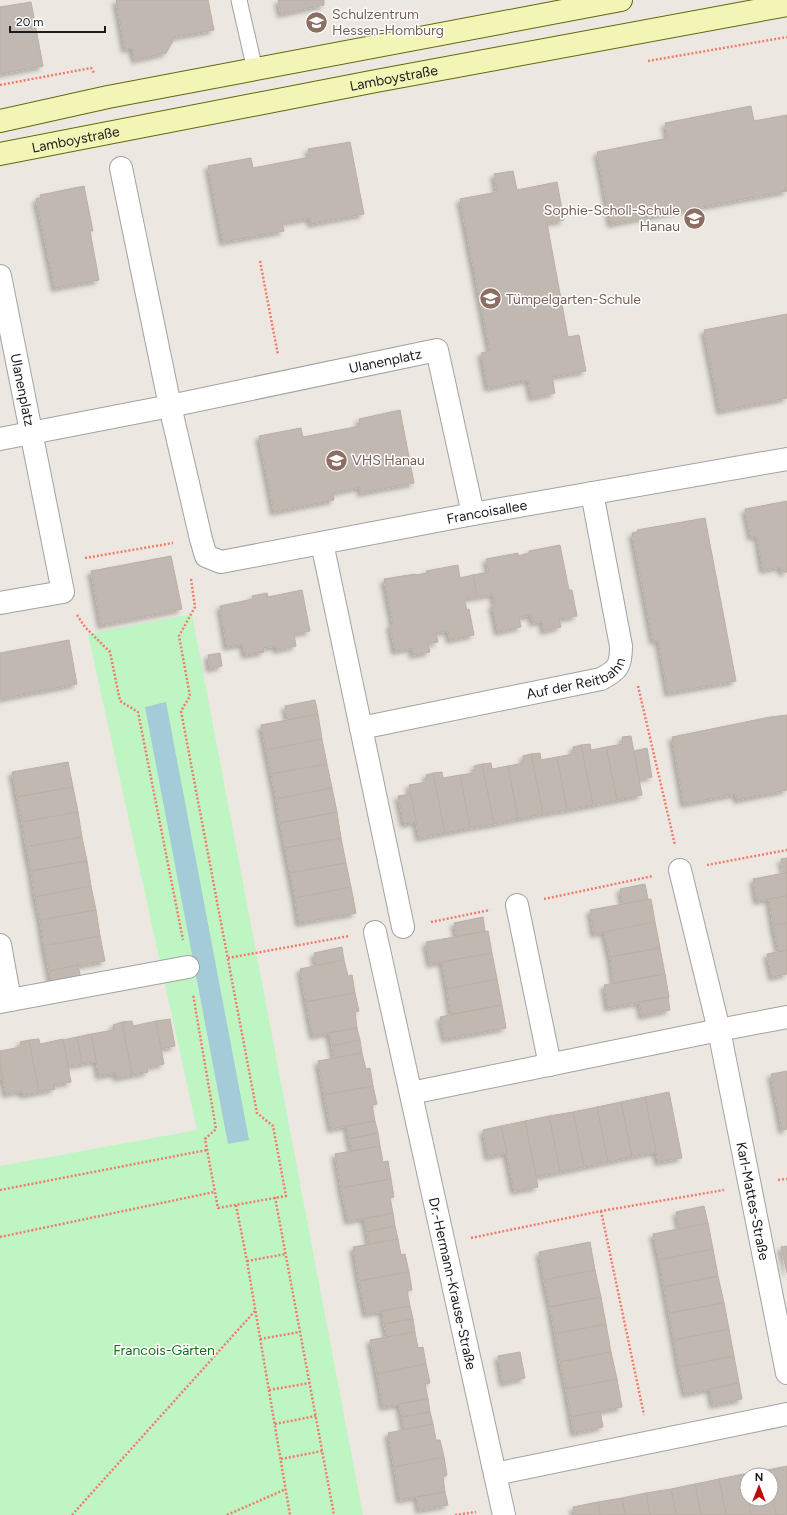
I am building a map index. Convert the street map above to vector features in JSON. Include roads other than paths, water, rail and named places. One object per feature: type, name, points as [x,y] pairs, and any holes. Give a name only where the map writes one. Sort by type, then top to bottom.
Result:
[{"type":"main road","points":[[0,121],[108,97],[621,0]]},
{"type":"main road","name":"Lamboystraße","points":[[0,154],[376,81],[787,5]]},
{"type":"street","points":[[121,168],[170,406]]},
{"type":"street","name":"Ulanenplatz","points":[[0,276],[64,592],[0,603]]},
{"type":"street","name":"Ulanenplatz","points":[[0,439],[170,406],[438,350],[473,514]]},
{"type":"street","name":"Francoisallee","points":[[170,406],[206,556],[221,562],[473,514],[787,459]]},
{"type":"street","name":"Auf der Reitbahn","points":[[361,728],[601,679],[613,673],[619,666],[621,646],[592,493]]},
{"type":"street","points":[[322,543],[403,927]]},
{"type":"street","points":[[680,870],[720,1030]]},
{"type":"street","points":[[517,905],[550,1065]]},
{"type":"street","name":"Dr.-Hermann-Krause-Straße","points":[[375,932],[504,1515]]},
{"type":"street","points":[[0,945],[5,1001],[188,967]]},
{"type":"street","points":[[411,1093],[787,1017]]},
{"type":"street","name":"Karl-Mattes-Straße","points":[[720,1030],[787,1372]]},
{"type":"street","points":[[496,1474],[787,1414]]},
{"type":"lane","points":[[239,0],[255,70]]},
{"type":"water","points":[[166,702],[249,1140],[228,1144],[145,707]]},
{"type":"place","name":"Schulzentrum Hessen-Homburg","points":[[316,22]]},
{"type":"place","name":"Sophie-Scholl-Schule Hanau","points":[[695,218]]},
{"type":"place","name":"Tümpelgarten-Schule","points":[[490,299]]},
{"type":"place","name":"VHS Hanau","points":[[337,460]]},
{"type":"park label","name":"Francois-Gärten","points":[[164,1350]]}]
